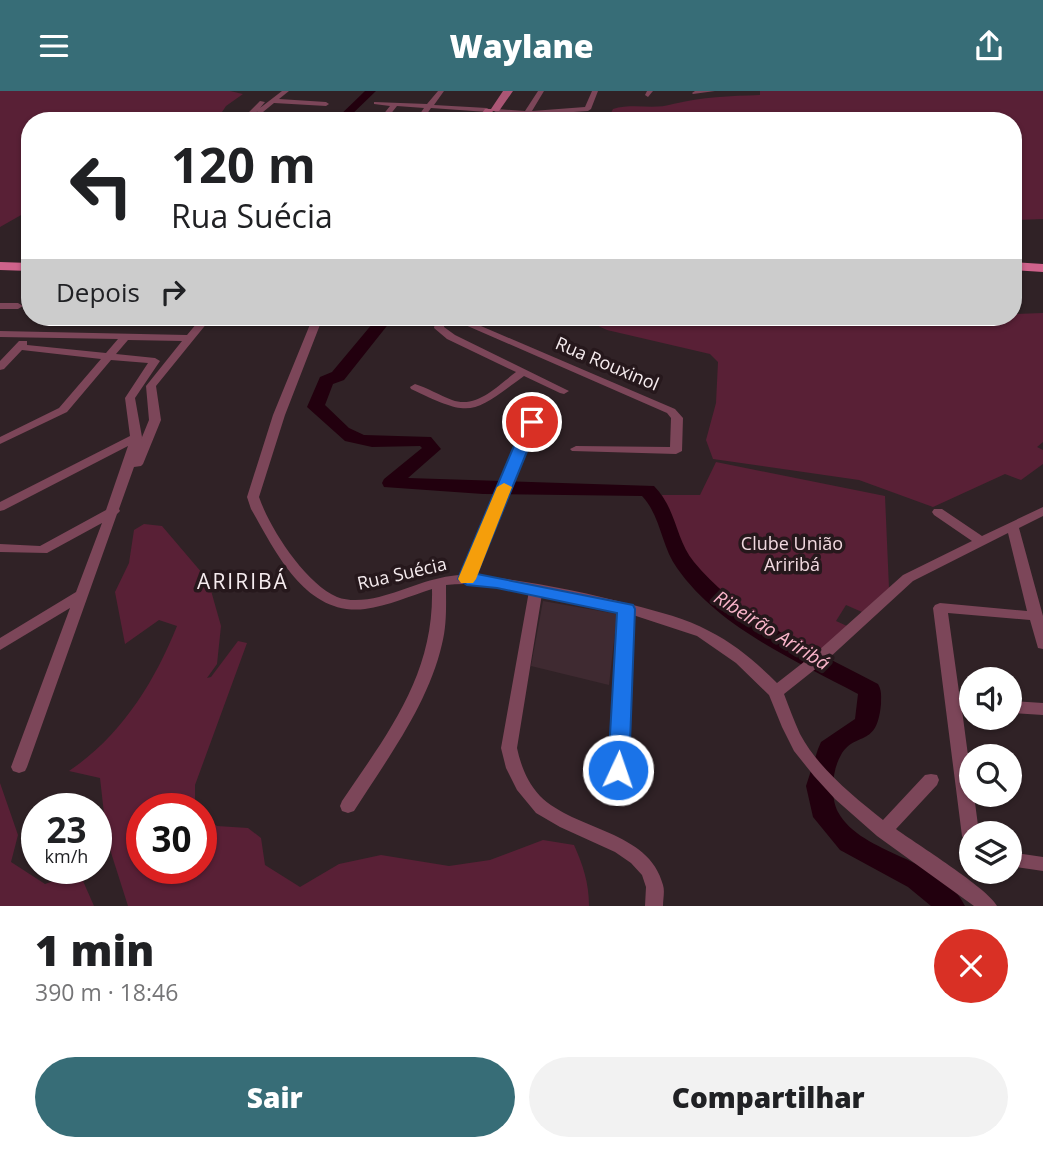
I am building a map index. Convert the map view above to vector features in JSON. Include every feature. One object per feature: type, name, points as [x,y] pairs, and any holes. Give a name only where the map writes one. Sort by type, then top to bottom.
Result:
[{"type":"main road","points":[[492,112],[501,91]]},
{"type":"main road","points":[[492,112],[508,91]]},
{"type":"main road","points":[[0,264],[21,265]]},
{"type":"main road","points":[[1022,265],[1043,266]]},
{"type":"street","points":[[252,112],[276,91]]},
{"type":"street","points":[[261,112],[286,91]]},
{"type":"street","points":[[425,112],[441,91]]},
{"type":"street","points":[[529,112],[541,91]]},
{"type":"street","points":[[544,112],[588,109],[595,91]]},
{"type":"street","points":[[695,93],[712,91]]},
{"type":"street","points":[[271,101],[326,104]]},
{"type":"street","points":[[386,112],[392,102]]},
{"type":"street","points":[[376,103],[392,102],[492,112]]},
{"type":"street","points":[[0,306],[19,306]]},
{"type":"street","points":[[136,464],[155,420],[150,386],[199,326]]},
{"type":"street","name":"Rua Suécia","points":[[314,326],[279,415],[254,490],[254,503],[299,576],[315,591],[336,602],[374,601],[439,583],[467,579],[626,609],[674,621],[704,634],[750,666],[776,692]]},
{"type":"street","points":[[440,326],[451,337],[564,391]]},
{"type":"street","name":"Rua Rouxinol","points":[[473,326],[671,411],[677,418],[676,451]]},
{"type":"street","points":[[0,367],[33,333]]},
{"type":"street","points":[[0,334],[188,338]]},
{"type":"street","points":[[0,439],[63,410],[121,336]]},
{"type":"street","points":[[19,347],[108,354],[127,360],[155,361],[130,398],[136,437],[114,512],[19,767]]},
{"type":"street","points":[[415,387],[458,408],[468,408],[487,400],[523,372]]},
{"type":"street","points":[[467,579],[532,422]]},
{"type":"street","points":[[0,507],[136,437]]},
{"type":"street","points":[[576,449],[676,451]]},
{"type":"street","points":[[988,906],[883,831],[832,786],[793,736],[776,692],[823,655],[908,578],[1013,528],[1043,510]]},
{"type":"street","points":[[0,548],[42,550],[114,512]]},
{"type":"street","points":[[938,512],[982,542]]},
{"type":"street","points":[[1013,528],[1043,644]]},
{"type":"street","points":[[348,806],[427,676],[440,619],[439,583]]},
{"type":"street","points":[[536,590],[509,748],[513,772],[537,803],[551,814],[642,862],[656,883],[654,906]]},
{"type":"street","points":[[0,645],[84,593]]},
{"type":"street","points":[[969,821],[940,608],[1036,616]]},
{"type":"street","points":[[617,797],[626,609]]},
{"type":"street","points":[[953,704],[959,704]]},
{"type":"street","points":[[1022,708],[1043,709]]},
{"type":"street","points":[[883,831],[931,780]]},
{"type":"street","points":[[1022,861],[1043,864]]},
{"type":"shaded area","points":[[543,601],[617,614],[609,685],[531,666]]},
{"type":"green space","points":[[0,91],[230,91],[243,94],[222,112],[21,112],[21,215],[0,227]]},
{"type":"green space","points":[[760,91],[1043,91],[1043,219],[1022,220],[1022,112],[612,112],[621,107],[658,106],[705,98],[760,95]]},
{"type":"green space","points":[[1043,313],[1043,442],[1037,447],[1043,450],[1043,464],[1021,480],[1005,474],[933,507],[859,480],[713,459],[706,440],[716,403],[718,362],[710,354],[598,326],[1022,326],[1022,314]]},
{"type":"green space","name":"Clube União Ariribá","points":[[716,462],[885,496],[889,588],[862,612],[846,605],[836,621],[847,626],[815,655],[763,625],[713,591],[682,554],[662,495],[700,495]]},
{"type":"green space","points":[[144,524],[162,526],[208,580],[221,626],[217,664],[207,678],[211,677],[238,641],[247,643],[195,785],[195,793],[126,793],[126,884],[217,884],[217,826],[248,828],[261,838],[265,865],[300,887],[339,864],[381,855],[449,866],[490,860],[543,840],[574,845],[585,874],[589,906],[128,906],[112,856],[112,793],[102,793],[100,778],[69,771],[105,742],[134,707],[158,668],[177,626],[159,620],[125,644],[115,592],[129,563],[134,530]]},
{"type":"green space","points":[[0,783],[18,835],[11,862],[21,868],[21,884],[84,884],[94,906],[0,906]]},
{"type":"waterway","name":"Ribeirão Ariribá","points":[[349,112],[371,91]]},
{"type":"waterway","name":"Ribeirão Ariribá","points":[[379,326],[338,376],[326,381],[316,407],[343,432],[361,440],[425,441],[432,449],[391,483],[483,488],[647,490],[661,507],[685,565],[724,604],[771,636],[870,690],[867,723],[830,749],[819,786],[826,817],[850,842],[918,878],[951,906]]},
{"type":"slow traffic","points":[[467,579],[504,487]]},
{"type":"district","name":"ARIRIBÁ","points":[[243,582]]},
{"type":"route","points":[[532,422],[467,579],[497,582],[626,609],[618,770]]}]
